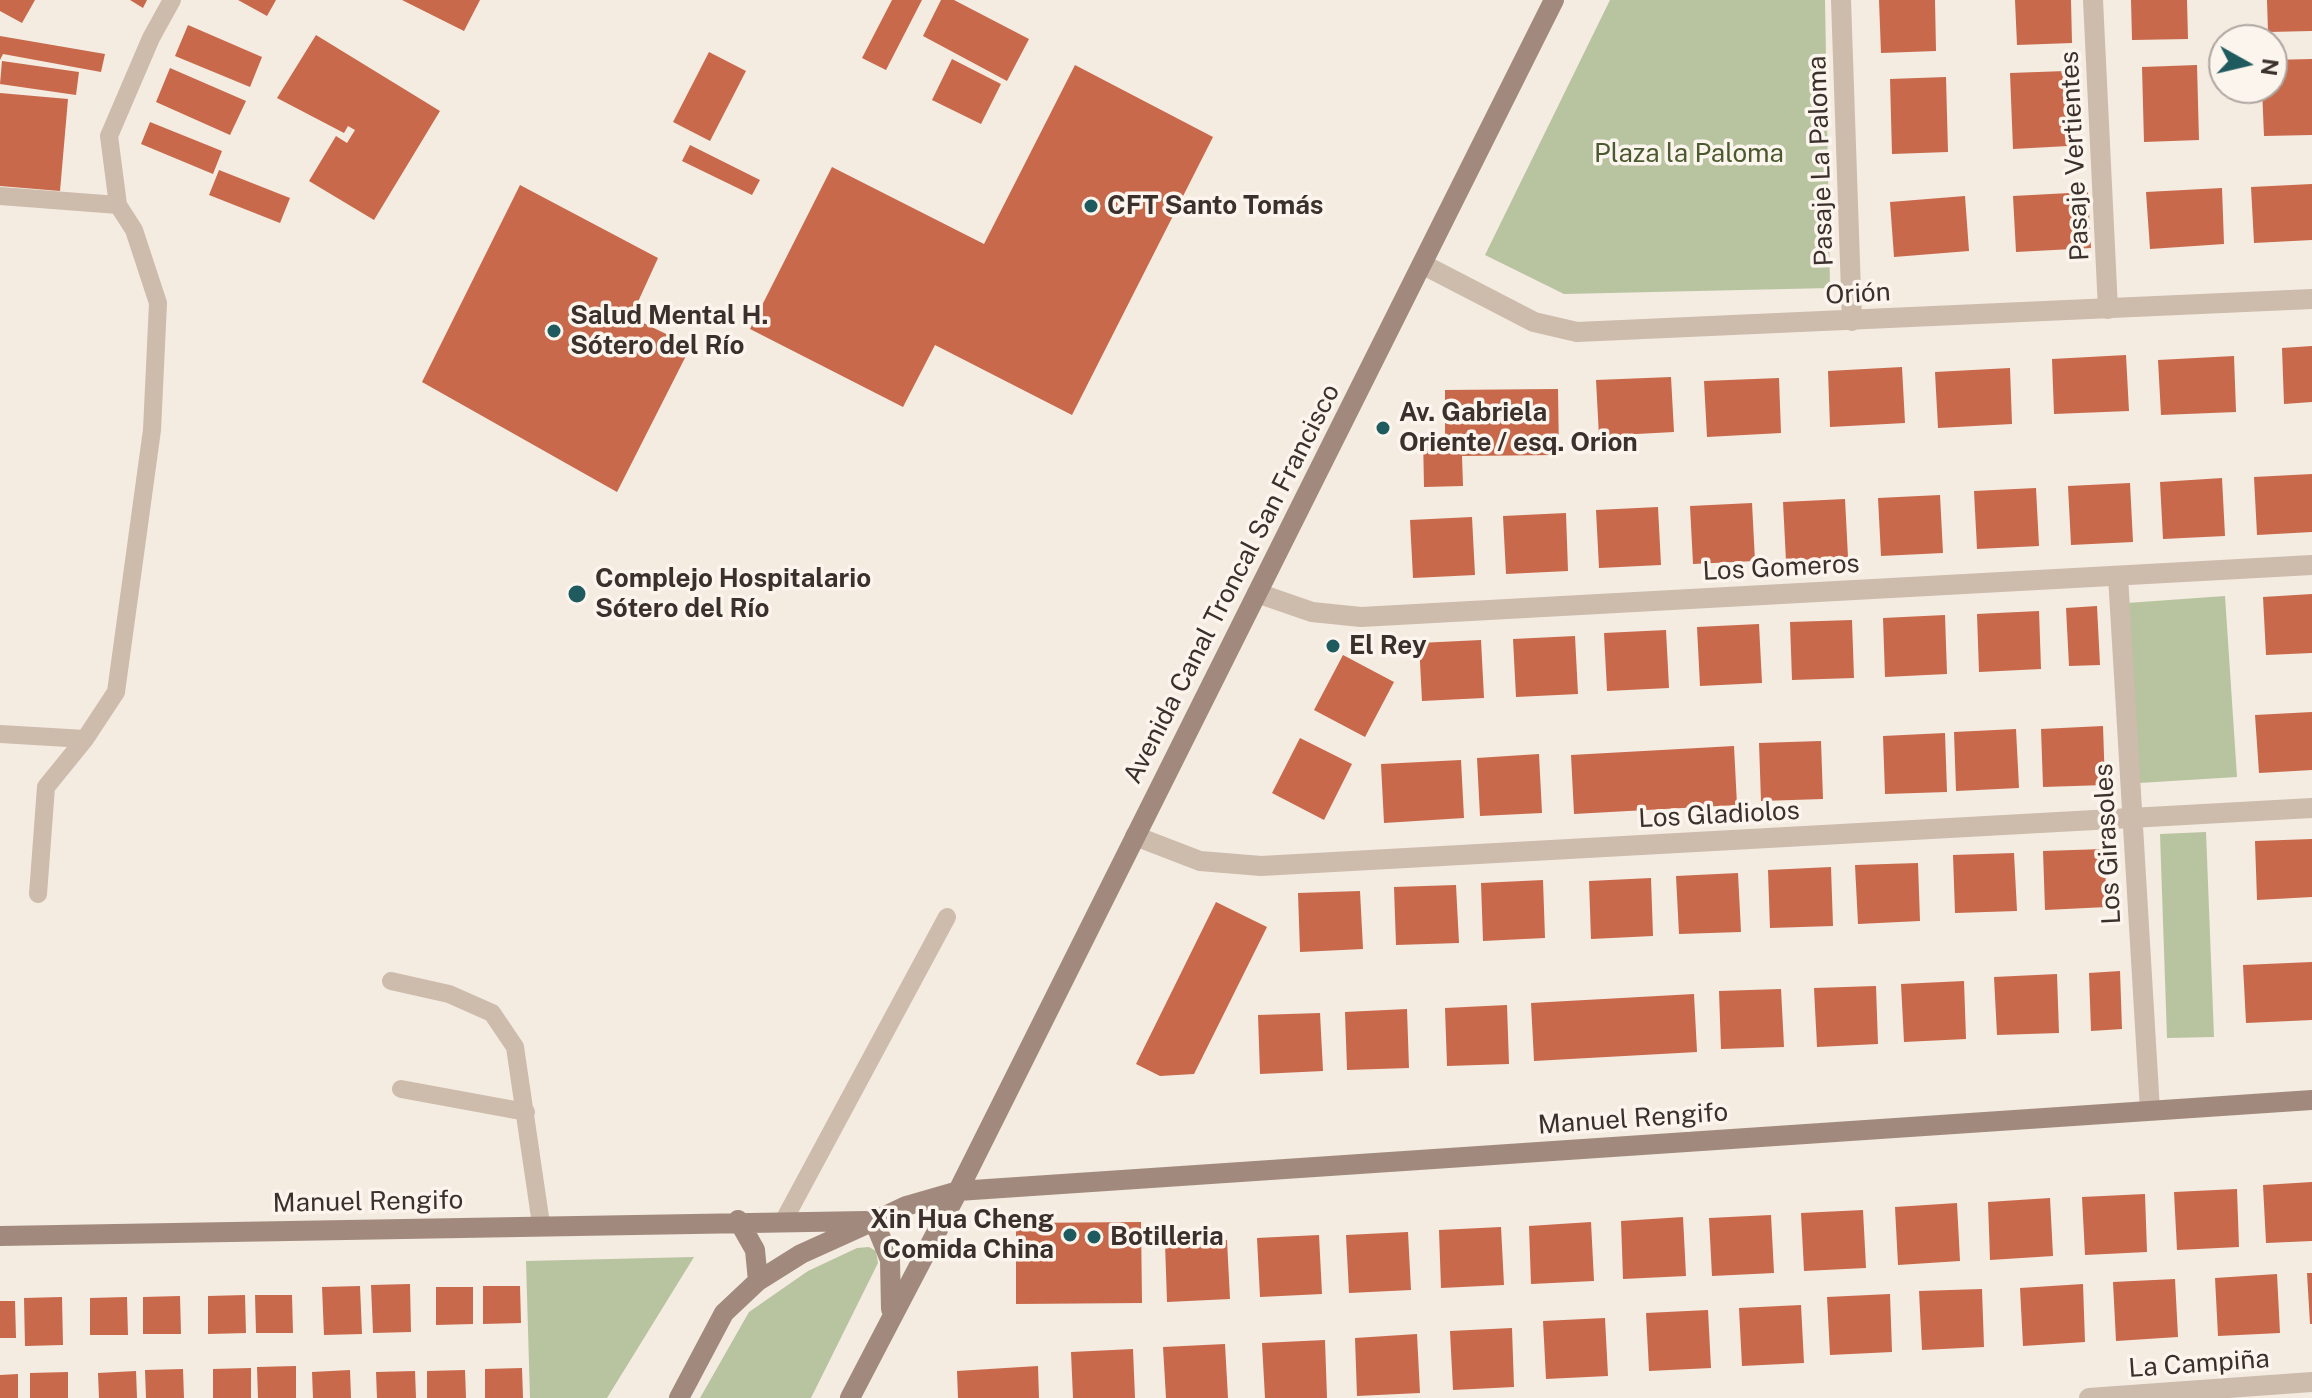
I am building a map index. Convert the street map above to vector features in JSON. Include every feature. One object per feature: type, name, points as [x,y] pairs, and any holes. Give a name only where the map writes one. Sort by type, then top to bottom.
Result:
[{"type":"street","name":"Avenida Canal Troncal San Francisco","points":[[850,1398],[958,1191],[1554,0]]},
{"type":"street","name":"Pasaje La Paloma","points":[[1841,0],[1852,321]]},
{"type":"street","name":"Pasaje Vertientes","points":[[2093,0],[2108,309]]},
{"type":"street","name":"Orión","points":[[1422,264],[1534,322],[1577,332],[2312,299]]},
{"type":"street","name":"Los Gomeros","points":[[1257,593],[1312,612],[1361,617],[2312,565]]},
{"type":"street","name":"Los Girasoles","points":[[2118,576],[2150,1110]]},
{"type":"street","name":"Los Gladiolos","points":[[1135,836],[1200,861],[1261,866],[2312,808]]},
{"type":"street","name":"Manuel Rengifo","points":[[958,1191],[2312,1100]]},
{"type":"street","points":[[679,1398],[724,1313],[758,1281],[801,1254],[906,1206],[958,1191]]},
{"type":"street","name":"Manuel Rengifo","points":[[0,1236],[738,1220],[874,1221]]},
{"type":"street","points":[[738,1220],[755,1250],[758,1281]]},
{"type":"street","points":[[874,1221],[884,1240],[893,1284],[886,1329]]},
{"type":"street","name":"La Campiña","points":[[2089,1398],[2312,1382]]},
{"type":"lane","points":[[38,894],[46,787],[85,739],[116,692],[156,388],[158,303],[134,230],[118,205],[109,136],[151,38],[172,0]]},
{"type":"lane","points":[[0,196],[118,205]]},
{"type":"lane","points":[[0,734],[85,739]]},
{"type":"lane","points":[[784,1220],[947,917]]},
{"type":"lane","points":[[391,981],[449,994],[492,1013],[515,1047],[541,1224]]},
{"type":"lane","points":[[401,1089],[526,1112]]},
{"type":"green space","name":"Plaza la Paloma","points":[[1610,0],[1825,0],[1830,288],[1564,294],[1485,255]]},
{"type":"green space","points":[[2225,596],[2237,777],[2139,783],[2127,603]]},
{"type":"green space","points":[[2206,832],[2214,1037],[2167,1038],[2160,834]]},
{"type":"green space","points":[[869,1247],[876,1251],[878,1263],[811,1398],[700,1398],[749,1312],[808,1271],[857,1248]]},
{"type":"green space","points":[[694,1257],[607,1398],[530,1398],[526,1261]]},
{"type":"building","points":[[0,0],[35,0],[22,23],[0,11]]},
{"type":"building","points":[[130,0],[147,0],[143,8]]},
{"type":"building","points":[[238,0],[276,0],[267,16]]},
{"type":"building","points":[[402,0],[480,0],[464,31]]},
{"type":"building","points":[[892,0],[922,0],[886,70],[862,58]]},
{"type":"building","points":[[941,0],[954,0],[1029,39],[1007,81],[923,36]]},
{"type":"building","points":[[1879,0],[1935,0],[1936,51],[1881,53]]},
{"type":"building","points":[[2015,0],[2071,0],[2072,43],[2017,45]]},
{"type":"building","points":[[2131,0],[2187,0],[2188,39],[2132,40]]},
{"type":"building","points":[[2267,0],[2312,0],[2312,31],[2288,32],[2288,24],[2268,24]]},
{"type":"building","points":[[188,25],[262,57],[250,87],[175,56]]},
{"type":"building","points":[[316,35],[440,111],[374,220],[309,181],[336,136],[347,143],[355,130],[348,126],[344,133],[277,98]]},
{"type":"building","points":[[0,36],[105,54],[101,72],[3,54],[0,60]]},
{"type":"building","points":[[709,52],[746,71],[710,141],[673,122]]},
{"type":"building","points":[[952,59],[1001,84],[981,124],[932,100]]},
{"type":"building","points":[[2312,59],[2312,135],[2264,136],[2263,104],[2288,104],[2288,60]]},
{"type":"building","points":[[2,61],[79,72],[76,95],[0,84]]},
{"type":"building","name":"CFT Santo Tomás","points":[[1075,65],[1213,137],[1072,415],[935,345],[903,407],[750,329],[832,167],[984,244]]},
{"type":"building","points":[[2197,65],[2199,140],[2144,142],[2142,67]]},
{"type":"building","points":[[170,68],[246,101],[230,135],[156,102]]},
{"type":"building","points":[[2066,71],[2068,146],[2013,149],[2010,73]]},
{"type":"building","points":[[1946,77],[1948,152],[1892,154],[1890,79]]},
{"type":"building","points":[[0,93],[68,99],[60,191],[0,186]]},
{"type":"building","points":[[150,122],[222,151],[213,174],[141,144]]},
{"type":"building","points":[[690,145],[760,180],[752,195],[682,161]]},
{"type":"building","points":[[219,170],[290,198],[280,223],[209,195]]},
{"type":"building","points":[[2312,184],[2312,240],[2254,243],[2251,187]]},
{"type":"building","name":"Salud Mental H. Sótero del Río","points":[[520,185],[658,258],[631,317],[691,346],[617,492],[422,382]]},
{"type":"building","points":[[2222,188],[2224,244],[2150,249],[2146,192]]},
{"type":"building","points":[[2088,192],[2091,248],[2016,252],[2013,196]]},
{"type":"building","points":[[1965,196],[1969,251],[1894,257],[1890,202]]},
{"type":"building","points":[[2312,346],[2312,402],[2284,404],[2282,348]]},
{"type":"building","points":[[2126,355],[2129,411],[2054,414],[2052,359]]},
{"type":"building","points":[[2234,356],[2236,412],[2161,415],[2158,360]]},
{"type":"building","points":[[1902,367],[1905,423],[1830,427],[1828,371]]},
{"type":"building","points":[[2010,368],[2012,424],[1938,428],[1935,372]]},
{"type":"building","points":[[1671,377],[1674,432],[1599,436],[1596,380]]},
{"type":"building","points":[[1779,378],[1781,433],[1707,437],[1704,381]]},
{"type":"building","points":[[1558,389],[1559,455],[1462,456],[1463,486],[1424,487],[1423,436],[1445,435],[1445,390]]},
{"type":"building","points":[[2312,474],[2312,532],[2257,535],[2254,477]]},
{"type":"building","points":[[2222,478],[2225,536],[2163,539],[2160,482]]},
{"type":"building","points":[[2130,483],[2133,542],[2071,545],[2068,486]]},
{"type":"building","points":[[2036,488],[2039,546],[1977,549],[1974,491]]},
{"type":"building","points":[[1940,495],[1943,553],[1881,556],[1878,498]]},
{"type":"building","points":[[1845,499],[1848,557],[1786,561],[1783,502]]},
{"type":"building","points":[[1752,503],[1755,561],[1693,564],[1690,506]]},
{"type":"building","points":[[1658,507],[1661,565],[1599,568],[1596,510]]},
{"type":"building","points":[[1566,513],[1568,571],[1506,574],[1503,516]]},
{"type":"building","points":[[1472,517],[1475,575],[1413,578],[1410,520]]},
{"type":"building","points":[[2312,594],[2312,653],[2266,655],[2263,597]]},
{"type":"building","points":[[2097,606],[2100,665],[2069,666],[2066,608]]},
{"type":"building","points":[[2039,611],[2041,669],[1979,672],[1977,614]]},
{"type":"building","points":[[1945,615],[1947,674],[1885,677],[1883,618]]},
{"type":"building","points":[[1852,620],[1854,678],[1792,680],[1790,622]]},
{"type":"building","points":[[1759,624],[1762,683],[1700,686],[1697,627]]},
{"type":"building","points":[[1666,630],[1669,688],[1607,691],[1604,633]]},
{"type":"building","points":[[1575,636],[1578,694],[1516,697],[1513,639]]},
{"type":"building","points":[[1481,640],[1484,698],[1422,701],[1419,643]]},
{"type":"building","points":[[1343,655],[1394,682],[1365,737],[1314,710]]},
{"type":"building","points":[[2312,712],[2312,770],[2259,773],[2255,715]]},
{"type":"building","points":[[2103,726],[2105,785],[2043,787],[2041,729]]},
{"type":"building","points":[[2016,729],[2019,788],[1956,791],[1954,732]]},
{"type":"building","points":[[1945,733],[1947,792],[1885,794],[1883,736]]},
{"type":"building","points":[[1300,738],[1352,764],[1324,820],[1272,793]]},
{"type":"building","points":[[1821,741],[1823,799],[1761,801],[1759,743]]},
{"type":"building","points":[[1734,746],[1737,805],[1574,814],[1571,755]]},
{"type":"building","points":[[1539,754],[1542,813],[1480,816],[1477,758]]},
{"type":"building","points":[[1461,760],[1464,818],[1384,823],[1381,764]]},
{"type":"building","points":[[2312,839],[2312,897],[2257,900],[2255,841]]},
{"type":"building","points":[[2104,849],[2107,907],[2045,910],[2043,851]]},
{"type":"building","points":[[2014,853],[2017,911],[1955,913],[1953,855]]},
{"type":"building","points":[[1918,863],[1920,921],[1858,924],[1855,865]]},
{"type":"building","points":[[1831,867],[1833,926],[1770,928],[1768,870]]},
{"type":"building","points":[[1738,873],[1741,932],[1679,934],[1676,876]]},
{"type":"building","points":[[1651,878],[1653,936],[1591,939],[1589,881]]},
{"type":"building","points":[[1543,880],[1545,938],[1483,941],[1481,883]]},
{"type":"building","points":[[1456,885],[1459,943],[1396,945],[1394,887]]},
{"type":"building","points":[[1360,891],[1363,949],[1300,952],[1298,893]]},
{"type":"building","points":[[1216,902],[1267,927],[1194,1074],[1160,1076],[1136,1064]]},
{"type":"building","points":[[2312,962],[2312,1020],[2246,1023],[2243,965]]},
{"type":"building","points":[[2120,971],[2122,1029],[2091,1031],[2089,973]]},
{"type":"building","points":[[2057,974],[2059,1033],[1997,1035],[1994,977]]},
{"type":"building","points":[[1964,981],[1966,1039],[1904,1042],[1901,984]]},
{"type":"building","points":[[1876,986],[1878,1044],[1817,1047],[1814,988]]},
{"type":"building","points":[[1781,989],[1784,1047],[1721,1049],[1719,991]]},
{"type":"building","points":[[1694,994],[1697,1052],[1534,1061],[1531,1003]]},
{"type":"building","points":[[1507,1005],[1509,1064],[1447,1066],[1445,1008]]},
{"type":"building","points":[[1407,1009],[1409,1068],[1347,1070],[1345,1012]]},
{"type":"building","points":[[1320,1013],[1323,1071],[1260,1074],[1258,1015]]},
{"type":"building","points":[[2312,1182],[2312,1241],[2266,1243],[2263,1185]]},
{"type":"building","points":[[2237,1189],[2239,1247],[2177,1250],[2174,1192]]},
{"type":"building","points":[[2145,1194],[2147,1252],[2085,1255],[2082,1197]]},
{"type":"building","points":[[2050,1198],[2053,1256],[1990,1260],[1988,1202]]},
{"type":"building","points":[[1957,1203],[1960,1261],[1898,1265],[1895,1207]]},
{"type":"building","points":[[1863,1210],[1866,1268],[1804,1271],[1801,1213]]},
{"type":"building","points":[[1771,1215],[1774,1273],[1712,1276],[1709,1218]]},
{"type":"building","points":[[1683,1217],[1686,1276],[1623,1279],[1621,1221]]},
{"type":"building","points":[[1141,1222],[1142,1303],[1016,1304],[1016,1223]]},
{"type":"building","points":[[1591,1222],[1594,1281],[1531,1284],[1529,1226]]},
{"type":"building","points":[[1501,1227],[1504,1285],[1441,1288],[1439,1230]]},
{"type":"building","points":[[1408,1232],[1411,1290],[1349,1293],[1346,1235]]},
{"type":"building","points":[[1319,1235],[1322,1294],[1260,1297],[1257,1238]]},
{"type":"building","points":[[1227,1240],[1230,1299],[1167,1302],[1165,1243]]},
{"type":"building","points":[[2307,1273],[2312,1273],[2312,1324],[2310,1324]]},
{"type":"building","points":[[2277,1274],[2280,1333],[2218,1336],[2215,1278]]},
{"type":"building","points":[[2175,1279],[2178,1337],[2116,1341],[2113,1282]]},
{"type":"building","points":[[410,1284],[411,1332],[373,1333],[371,1285]]},
{"type":"building","points":[[2083,1284],[2085,1342],[2023,1346],[2020,1288]]},
{"type":"building","points":[[360,1286],[362,1334],[324,1335],[322,1287]]},
{"type":"building","points":[[483,1286],[520,1286],[521,1323],[483,1324]]},
{"type":"building","points":[[436,1287],[473,1287],[473,1324],[436,1325]]},
{"type":"building","points":[[1982,1289],[1984,1347],[1922,1350],[1919,1291]]},
{"type":"building","points":[[1890,1294],[1892,1352],[1830,1355],[1827,1297]]},
{"type":"building","points":[[245,1295],[246,1333],[208,1334],[208,1296]]},
{"type":"building","points":[[255,1295],[292,1295],[293,1333],[256,1333]]},
{"type":"building","points":[[180,1296],[181,1334],[143,1334],[143,1297]]},
{"type":"building","points":[[62,1297],[63,1345],[25,1346],[24,1298]]},
{"type":"building","points":[[127,1297],[128,1335],[90,1335],[90,1298]]},
{"type":"building","points":[[0,1301],[15,1301],[16,1338],[0,1338]]},
{"type":"building","points":[[1801,1305],[1804,1363],[1742,1366],[1739,1308]]},
{"type":"building","points":[[1708,1310],[1711,1368],[1649,1371],[1646,1313]]},
{"type":"building","points":[[1605,1318],[1608,1376],[1546,1379],[1543,1321]]},
{"type":"building","points":[[1512,1328],[1514,1387],[1453,1390],[1450,1331]]},
{"type":"building","points":[[1417,1334],[1420,1393],[1357,1396],[1355,1338]]},
{"type":"building","points":[[1325,1340],[1327,1398],[1265,1398],[1262,1343]]},
{"type":"building","points":[[1225,1344],[1228,1398],[1166,1398],[1163,1347]]},
{"type":"building","points":[[1133,1349],[1135,1398],[1073,1398],[1071,1352]]},
{"type":"building","points":[[296,1366],[296,1398],[258,1398],[257,1367]]},
{"type":"building","points":[[1038,1366],[1039,1398],[958,1398],[957,1371]]},
{"type":"building","points":[[251,1368],[251,1398],[213,1398],[213,1369]]},
{"type":"building","points":[[522,1368],[523,1398],[485,1398],[485,1369]]},
{"type":"building","points":[[183,1369],[184,1398],[146,1398],[145,1370]]},
{"type":"building","points":[[350,1370],[351,1398],[313,1398],[312,1372]]},
{"type":"building","points":[[465,1370],[466,1398],[427,1398],[427,1371]]},
{"type":"building","points":[[136,1371],[137,1398],[99,1398],[98,1373]]},
{"type":"building","points":[[415,1371],[416,1398],[377,1398],[376,1372]]},
{"type":"building","points":[[68,1372],[68,1398],[30,1398],[30,1373]]},
{"type":"building","points":[[18,1374],[18,1398],[0,1398],[0,1375]]},
{"type":"place","name":"CFT Santo Tomás","points":[[1091,206]]},
{"type":"place","name":"Salud Mental H. Sótero del Río","points":[[554,331]]},
{"type":"place","name":"Av. Gabriela Oriente / esq. Orion","points":[[1383,428]]},
{"type":"place","name":"Complejo Hospitalario Sótero del Río","points":[[577,594]]},
{"type":"place","name":"El Rey","points":[[1333,646]]},
{"type":"place","name":"Xin Hua Cheng Comida China","points":[[1070,1235]]},
{"type":"place","name":"Botilleria","points":[[1094,1237]]}]
